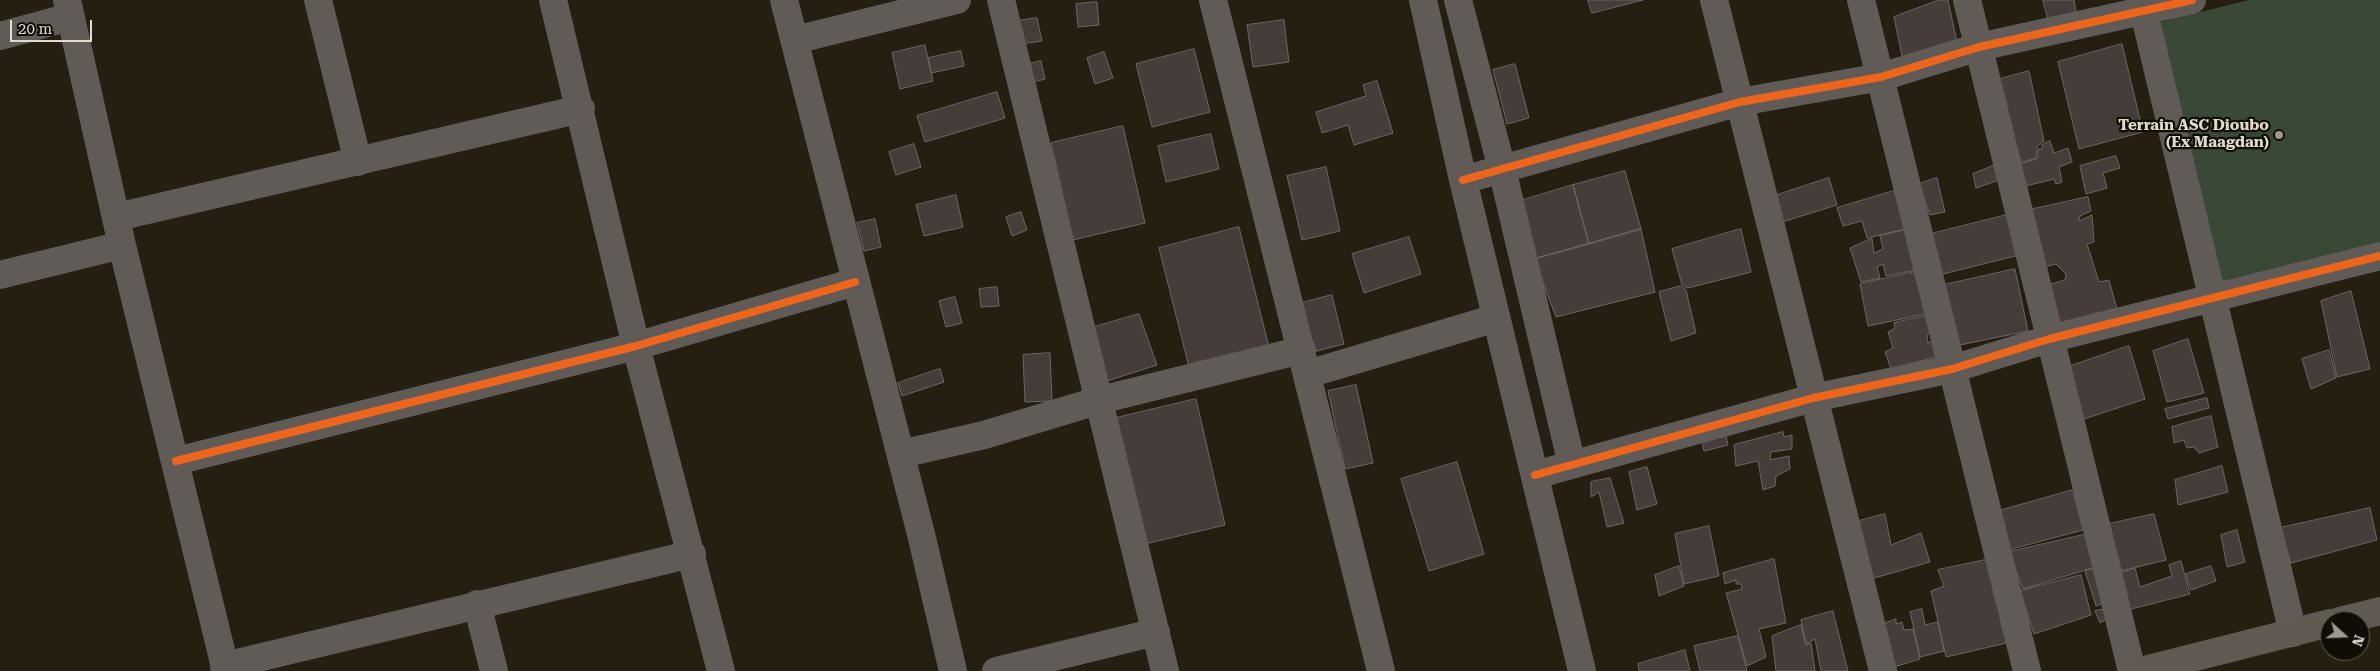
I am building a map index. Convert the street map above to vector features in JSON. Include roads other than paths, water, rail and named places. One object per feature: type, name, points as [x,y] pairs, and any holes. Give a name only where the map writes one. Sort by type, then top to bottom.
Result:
[{"type":"main road","points":[[2153,669],[2320,626]]},
{"type":"street","points":[[318,0],[358,162]]},
{"type":"street","points":[[553,0],[581,109],[636,346],[692,554],[721,671]]},
{"type":"street","points":[[784,0],[855,282],[901,454],[953,671]]},
{"type":"street","points":[[795,40],[957,0]]},
{"type":"street","points":[[1001,0],[1165,671]]},
{"type":"street","points":[[1213,0],[1381,671]]},
{"type":"street","points":[[1423,0],[1463,180],[1582,671]]},
{"type":"street","points":[[1458,0],[1502,169],[1572,464]]},
{"type":"street","points":[[1714,0],[1883,671]]},
{"type":"street","points":[[1861,0],[2027,671]]},
{"type":"street","points":[[1967,0],[2132,671]]},
{"type":"street","points":[[1463,180],[1740,102],[1881,77],[1979,46],[2142,5],[2192,0]]},
{"type":"street","points":[[2142,5],[2293,633]]},
{"type":"street","points":[[0,36],[69,8],[122,245],[225,668],[477,604],[692,554]]},
{"type":"street","points":[[117,217],[581,109]]},
{"type":"street","points":[[0,275],[122,245]]},
{"type":"street","points":[[1535,475],[1813,398],[1952,369],[2049,339],[2380,256]]},
{"type":"street","points":[[176,461],[636,346],[855,282]]},
{"type":"street","points":[[901,454],[984,435],[1100,400],[1305,362],[1496,318]]},
{"type":"street","points":[[477,604],[494,671]]},
{"type":"street","points":[[996,671],[1156,632]]},
{"type":"place","name":"Terrain ASC Dioubo (Ex Maagdan)","points":[[2279,135]]}]
